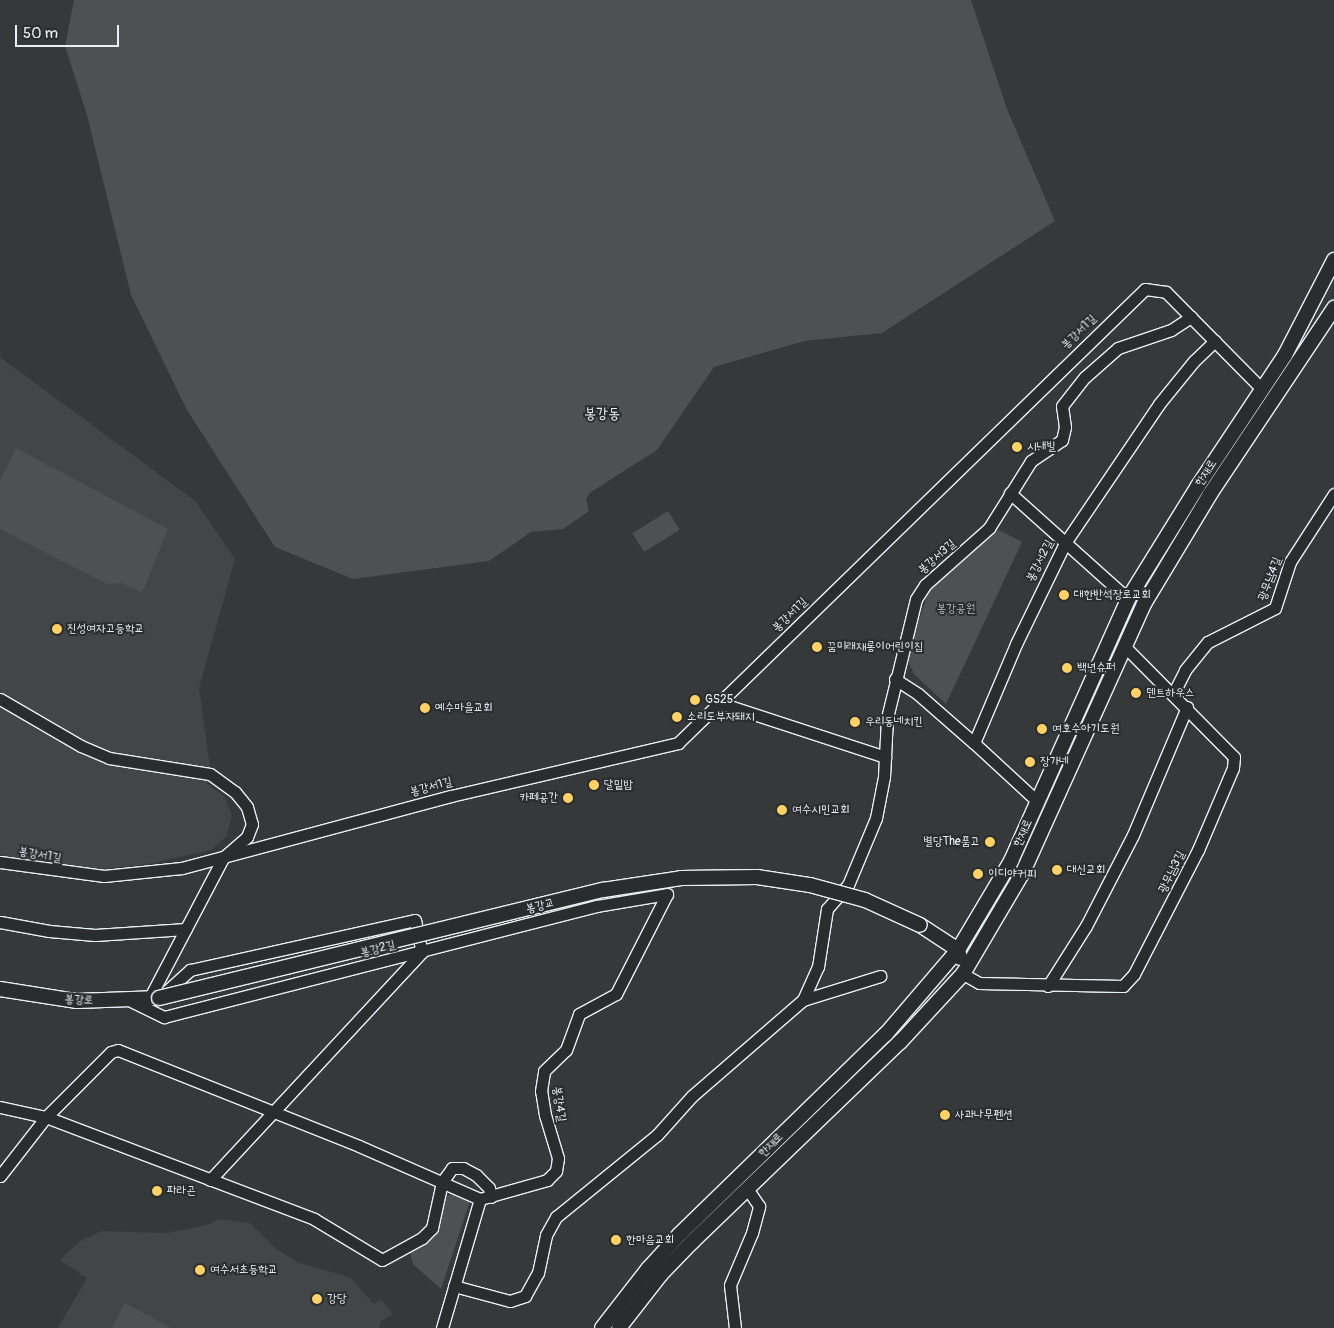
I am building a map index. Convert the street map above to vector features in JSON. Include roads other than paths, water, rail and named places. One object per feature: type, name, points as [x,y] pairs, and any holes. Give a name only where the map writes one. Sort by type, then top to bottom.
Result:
[{"type":"street","name":"한재로","points":[[602,1328],[642,1275],[680,1234],[886,1034],[958,950],[997,889],[1038,802],[1128,599],[1300,330],[1334,260]]},
{"type":"street","name":"봉강서1길","points":[[0,862],[74,874],[122,876],[182,868],[450,796],[670,746],[681,741],[1137,294],[1153,288],[1166,292],[1262,389]]},
{"type":"street","name":"한재로","points":[[619,1328],[661,1274],[747,1188],[900,1042],[962,974],[1024,872],[1124,646],[1170,558],[1334,308]]},
{"type":"street","name":"봉강서3길","points":[[803,1000],[818,967],[827,909],[848,885],[865,848],[882,796],[887,718],[907,626],[920,590],[989,528],[1031,460],[1062,440],[1065,427],[1062,406],[1099,363],[1118,348],[1170,330],[1191,317]]},
{"type":"street","name":"봉강서2길","points":[[974,743],[1016,644],[1065,542],[1159,404],[1194,361],[1215,341]]},
{"type":"street","points":[[1010,493],[1128,599]]},
{"type":"street","name":"광무남4길","points":[[1174,694],[1185,670],[1208,642],[1275,608],[1290,562],[1334,494]]},
{"type":"street","name":"광무남3길","points":[[962,974],[979,983],[1048,986],[1123,986],[1134,974],[1168,910],[1214,814],[1234,763],[1232,752],[1124,646]]},
{"type":"street","points":[[895,679],[918,694],[1038,802]]},
{"type":"street","points":[[0,699],[81,746],[109,758],[202,772],[227,785],[243,801],[252,824],[242,843],[223,858],[186,928],[154,998]]},
{"type":"street","points":[[720,703],[885,757]]},
{"type":"street","points":[[1048,986],[1086,926],[1133,835],[1187,708]]},
{"type":"street","name":"봉강교","points":[[154,998],[603,890],[681,878],[757,878],[810,885],[865,900],[920,925],[958,950]]},
{"type":"street","name":"봉강4길","points":[[422,952],[597,906],[667,894],[616,994],[579,1014],[566,1050],[544,1071],[541,1091],[545,1115],[558,1158],[552,1176],[485,1198]]},
{"type":"street","points":[[154,998],[190,970],[415,920],[422,952]]},
{"type":"street","points":[[0,922],[94,935],[186,928]]},
{"type":"street","points":[[958,950],[962,974]]},
{"type":"street","name":"봉강2길","points":[[131,1001],[164,1017],[422,952]]},
{"type":"street","name":"봉강2길","points":[[210,1180],[422,952]]},
{"type":"street","points":[[454,1286],[510,1300],[525,1296],[538,1272],[551,1222],[657,1135],[692,1096],[803,1000],[880,976]]},
{"type":"street","name":"봉강로","points":[[0,989],[52,998],[131,1001],[154,998]]},
{"type":"street","points":[[0,1176],[46,1117],[111,1052],[118,1050],[485,1198]]},
{"type":"street","points":[[0,1106],[46,1117],[314,1219],[382,1260],[422,1238],[432,1228],[442,1182],[452,1168],[465,1169],[485,1182],[485,1198],[454,1286],[442,1328]]},
{"type":"street","points":[[735,1328],[730,1285],[752,1233],[759,1206],[747,1188]]},
{"type":"place","name":"시내빌","points":[[1017,447]]},
{"type":"place","name":"대한반석장로교회","points":[[1064,595]]},
{"type":"place","name":"진성여자고등학교","points":[[57,629]]},
{"type":"place","name":"꿈미래재롱이어린이집","points":[[817,647]]},
{"type":"place","name":"백년슈퍼","points":[[1067,668]]},
{"type":"place","name":"덴트하우스","points":[[1136,693]]},
{"type":"place","name":"GS25","points":[[695,700]]},
{"type":"place","name":"예수마을교회","points":[[425,708]]},
{"type":"place","name":"소리도부자돼지","points":[[677,717]]},
{"type":"place","name":"우리동네치킨","points":[[855,722]]},
{"type":"place","name":"여호수아기도원","points":[[1042,729]]},
{"type":"place","name":"장가네","points":[[1030,762]]},
{"type":"place","name":"달밑밥","points":[[594,785]]},
{"type":"place","name":"카페공간","points":[[568,798]]},
{"type":"place","name":"여수시민교회","points":[[782,810]]},
{"type":"place","name":"별당The품고","points":[[990,842]]},
{"type":"place","name":"대신교회","points":[[1057,870]]},
{"type":"place","name":"이디야커피","points":[[978,874]]},
{"type":"place","name":"사과나무펜션","points":[[945,1115]]},
{"type":"place","name":"파라곤","points":[[157,1191]]},
{"type":"place","name":"한마음교회","points":[[616,1240]]},
{"type":"place","name":"여수서초등학교","points":[[200,1270]]},
{"type":"place","name":"강당","points":[[317,1299]]},
{"type":"district","name":"봉강동","points":[[602,414]]},
{"type":"park label","name":"봉강공원","points":[[956,609]]}]
